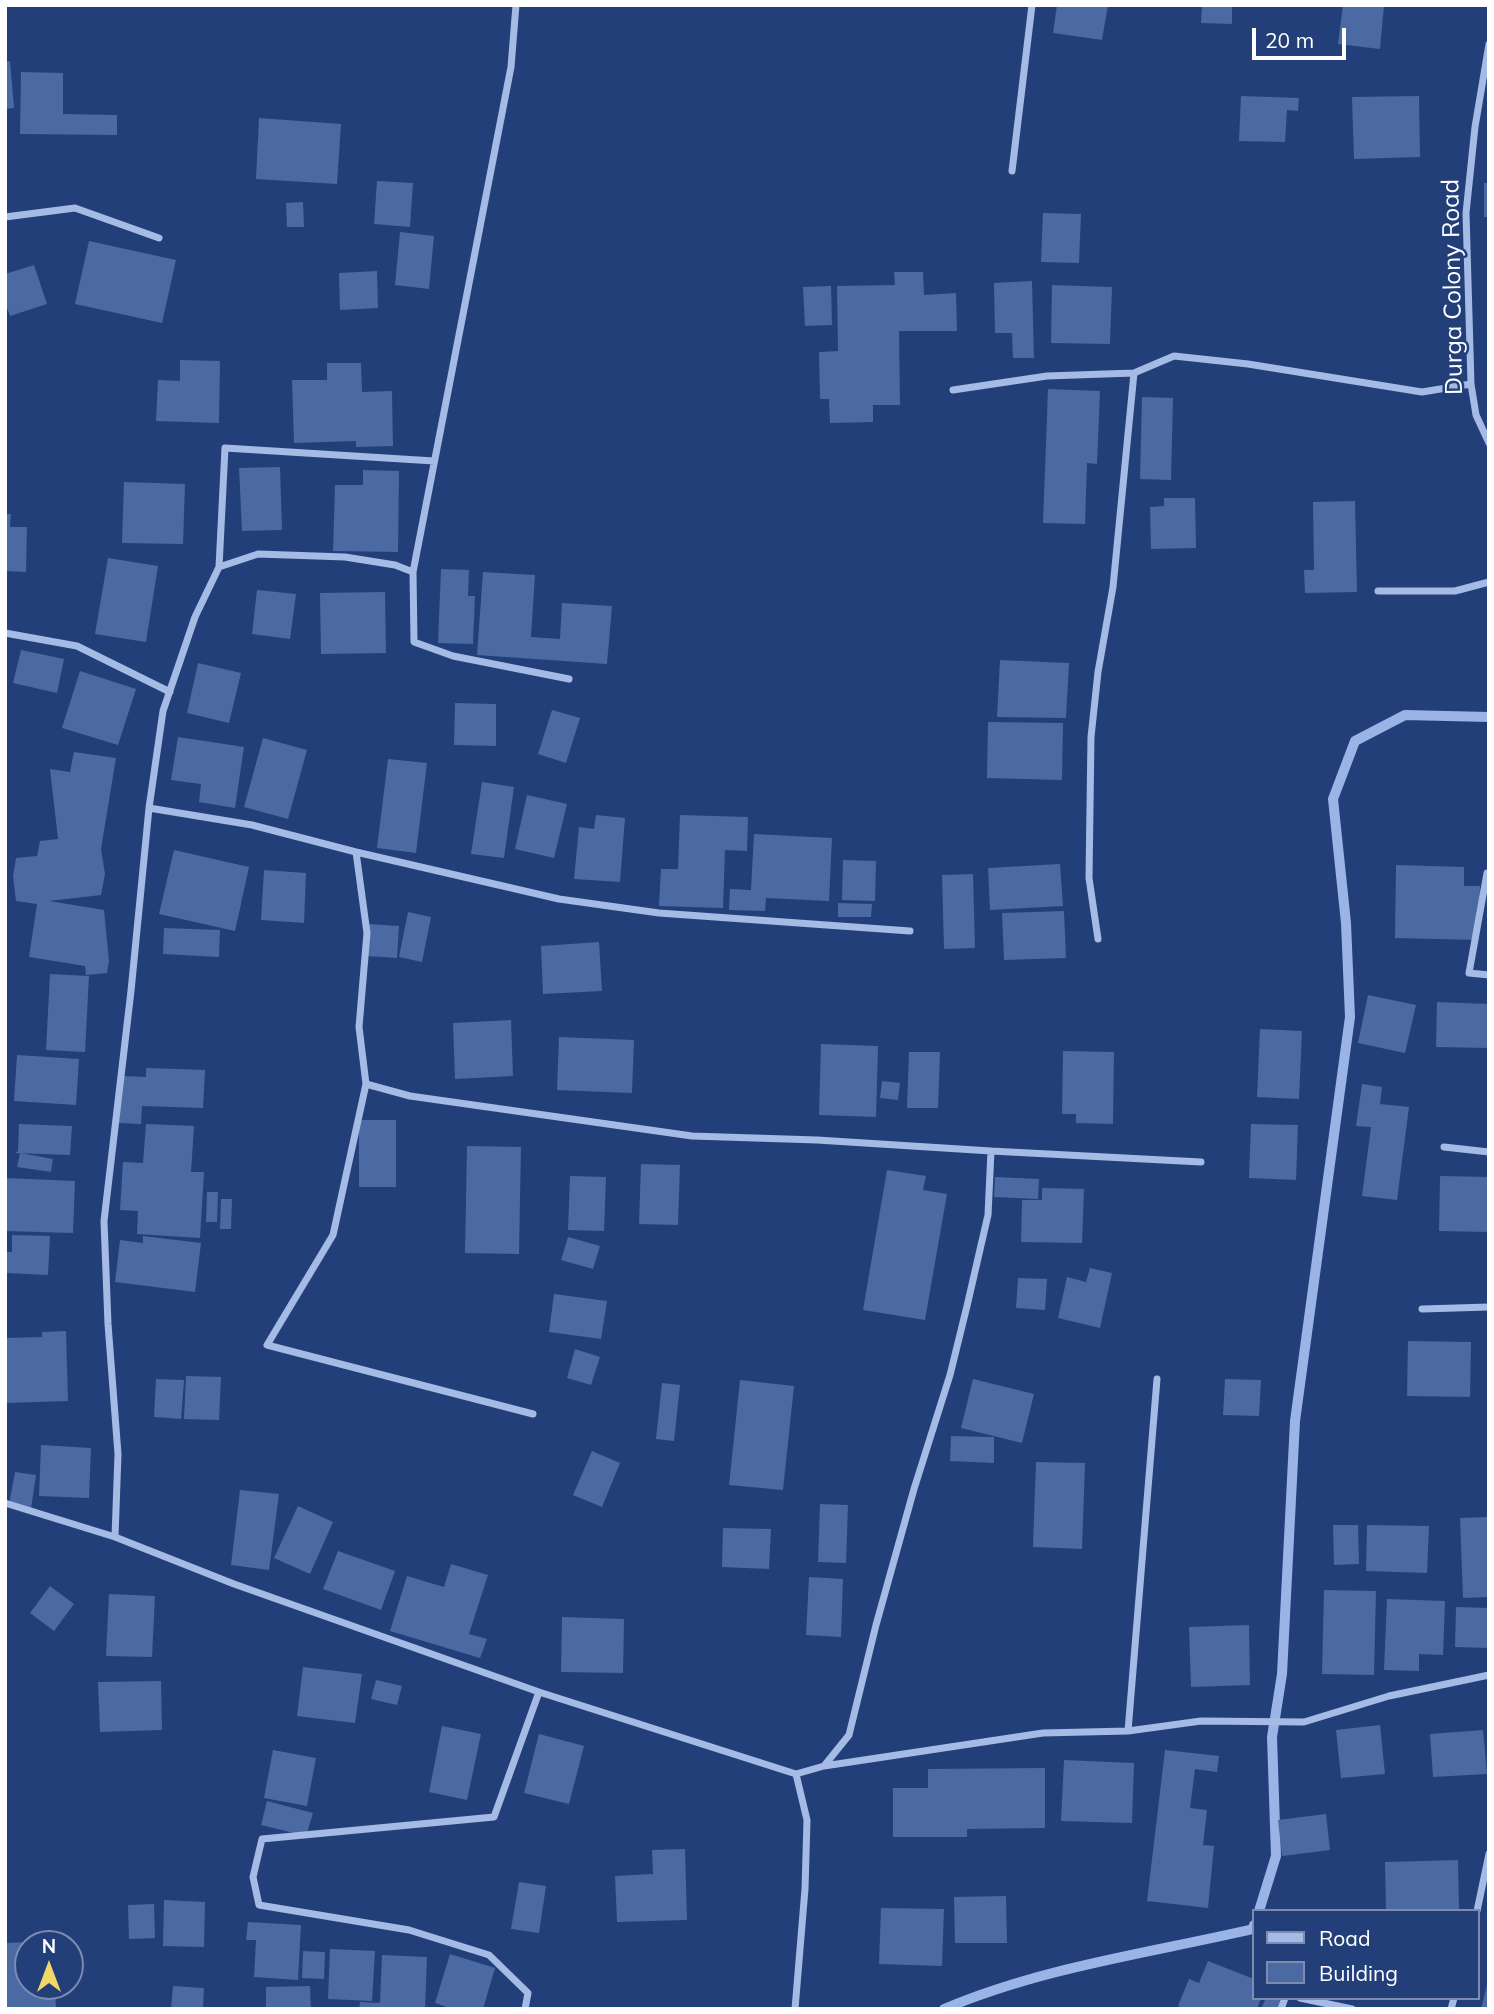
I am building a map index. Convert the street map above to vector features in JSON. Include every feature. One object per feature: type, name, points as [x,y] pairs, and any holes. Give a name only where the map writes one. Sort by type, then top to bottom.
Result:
[{"type":"street","points":[[516,5],[511,67],[413,572],[414,642],[453,656],[569,679]]},
{"type":"street","points":[[1012,171],[1032,5]]},
{"type":"street","name":"Durga Colony Road","points":[[1489,44],[1475,127],[1466,213],[1471,384],[1476,415],[1489,443]]},
{"type":"street","points":[[5,217],[75,208],[159,238]]},
{"type":"street","points":[[953,390],[1047,376],[1134,373],[1174,356],[1248,364],[1422,392],[1471,384]]},
{"type":"street","points":[[1098,939],[1088,878],[1091,737],[1098,672],[1113,587],[1134,373]]},
{"type":"street","points":[[115,1537],[118,1454],[108,1324],[104,1221],[149,808],[163,711],[195,617],[219,566],[225,448],[434,461]]},
{"type":"street","points":[[219,566],[258,554],[345,557],[395,565],[413,572]]},
{"type":"street","points":[[1378,591],[1455,591],[1489,582]]},
{"type":"street","points":[[5,633],[77,646],[170,692]]},
{"type":"street","points":[[149,808],[252,825],[559,899],[659,913],[910,931]]},
{"type":"street","points":[[356,852],[367,933],[359,1027],[366,1084],[333,1235],[267,1345],[533,1414]]},
{"type":"street","points":[[1487,873],[1469,973],[1489,975]]},
{"type":"street","points":[[366,1084],[410,1096],[692,1136],[817,1140],[1201,1162]]},
{"type":"street","points":[[1444,1147],[1489,1152]]},
{"type":"street","points":[[824,1766],[849,1735],[911,1502],[950,1375],[988,1216],[992,1151]]},
{"type":"street","points":[[1422,1310],[1489,1307]]},
{"type":"street","points":[[1128,1731],[1157,1379]]},
{"type":"street","points":[[5,1503],[115,1537],[234,1584],[539,1692],[796,1774],[824,1766],[1043,1733],[1128,1731],[1200,1721],[1304,1722],[1389,1696],[1489,1675]]},
{"type":"street","points":[[525,2009],[528,1993],[489,1955],[409,1930],[259,1905],[253,1877],[262,1839],[494,1817],[539,1692]]},
{"type":"street","points":[[795,2009],[805,1889],[807,1819],[796,1774]]},
{"type":"street","points":[[1477,1909],[1489,1854]]},
{"type":"street","points":[[1309,2000],[1352,2009]]},
{"type":"building","points":[[1057,5],[1108,5],[1102,40],[1053,33]]},
{"type":"building","points":[[1202,5],[1232,5],[1232,24],[1201,23]]},
{"type":"building","points":[[1343,5],[1384,5],[1380,49],[1338,44]]},
{"type":"building","points":[[10,61],[14,108],[5,109],[5,62]]},
{"type":"building","points":[[21,72],[63,73],[63,114],[117,115],[117,135],[20,134]]},
{"type":"building","points":[[1241,96],[1299,98],[1298,111],[1287,110],[1285,142],[1239,141]]},
{"type":"building","points":[[1419,96],[1420,157],[1354,159],[1352,97]]},
{"type":"building","points":[[259,118],[341,124],[337,184],[256,179]]},
{"type":"building","points":[[377,181],[413,183],[410,227],[374,224]]},
{"type":"building","points":[[1484,183],[1489,183],[1489,217],[1484,217]]},
{"type":"building","points":[[303,202],[304,227],[287,227],[286,203]]},
{"type":"building","points":[[1043,213],[1081,214],[1079,263],[1041,262]]},
{"type":"building","points":[[400,232],[434,236],[429,289],[395,285]]},
{"type":"building","points":[[89,241],[176,260],[162,323],[75,304]]},
{"type":"building","points":[[34,265],[47,304],[10,316],[5,303],[5,274]]},
{"type":"building","points":[[377,271],[378,308],[340,310],[339,273]]},
{"type":"building","points":[[894,272],[923,272],[924,295],[956,293],[957,331],[899,331],[900,405],[873,405],[873,422],[830,423],[829,399],[820,399],[819,352],[838,351],[837,286],[895,285]]},
{"type":"building","points":[[1032,281],[1034,358],[1013,358],[1012,333],[995,333],[994,283]]},
{"type":"building","points":[[1052,285],[1112,287],[1110,344],[1051,343]]},
{"type":"building","points":[[831,286],[832,325],[805,326],[803,287]]},
{"type":"building","points":[[180,360],[220,361],[219,423],[156,421],[158,380],[180,381]]},
{"type":"building","points":[[327,363],[361,363],[362,392],[392,391],[393,446],[356,447],[356,441],[294,443],[292,380],[327,380]]},
{"type":"building","points":[[1048,389],[1100,391],[1097,464],[1087,463],[1085,524],[1043,523]]},
{"type":"building","points":[[1142,397],[1173,398],[1171,480],[1140,479]]},
{"type":"building","points":[[280,467],[282,530],[242,531],[239,468]]},
{"type":"building","points":[[363,470],[399,471],[398,552],[333,551],[335,485],[363,485]]},
{"type":"building","points":[[124,482],[185,484],[183,544],[122,543]]},
{"type":"building","points":[[1164,498],[1195,498],[1196,548],[1151,549],[1150,507],[1164,506]]},
{"type":"building","points":[[1355,501],[1357,592],[1305,593],[1304,570],[1314,570],[1313,502]]},
{"type":"building","points":[[5,514],[11,514],[10,527],[27,527],[26,572],[5,571]]},
{"type":"building","points":[[108,558],[158,566],[146,642],[95,634]]},
{"type":"building","points":[[441,569],[469,570],[468,596],[475,596],[473,644],[438,643]]},
{"type":"building","points":[[483,572],[535,575],[531,637],[560,639],[562,603],[612,606],[607,664],[477,655]]},
{"type":"building","points":[[257,590],[296,594],[290,639],[252,634]]},
{"type":"building","points":[[385,592],[386,653],[321,654],[320,593]]},
{"type":"building","points":[[21,650],[64,659],[57,693],[13,683]]},
{"type":"building","points":[[1000,660],[1069,663],[1066,718],[997,717]]},
{"type":"building","points":[[198,663],[241,673],[229,723],[187,713]]},
{"type":"building","points":[[80,671],[136,689],[118,745],[62,728]]},
{"type":"building","points":[[455,703],[496,704],[496,746],[454,745]]},
{"type":"building","points":[[552,710],[580,718],[566,763],[538,754]]},
{"type":"building","points":[[988,722],[1063,723],[1062,780],[987,778]]},
{"type":"building","points":[[178,737],[244,747],[235,808],[199,802],[201,784],[171,780]]},
{"type":"building","points":[[263,738],[307,750],[288,819],[244,807]]},
{"type":"building","points":[[74,752],[116,758],[101,849],[105,874],[101,895],[49,901],[104,910],[109,961],[107,973],[86,975],[85,966],[29,957],[37,904],[16,901],[13,876],[16,858],[37,856],[40,841],[58,839],[50,769],[70,772]]},
{"type":"building","points":[[388,759],[427,763],[416,853],[377,848]]},
{"type":"building","points":[[482,782],[514,787],[504,858],[471,854]]},
{"type":"building","points":[[527,795],[567,804],[554,858],[515,849]]},
{"type":"building","points":[[596,815],[625,818],[620,882],[574,879],[579,827],[594,829]]},
{"type":"building","points":[[680,815],[748,817],[747,851],[725,850],[723,908],[659,906],[661,869],[678,869]]},
{"type":"building","points":[[754,834],[832,838],[829,901],[766,898],[765,911],[729,910],[730,889],[751,890]]},
{"type":"building","points":[[174,850],[249,867],[235,931],[159,914]]},
{"type":"building","points":[[843,860],[876,861],[875,901],[842,900]]},
{"type":"building","points":[[1060,864],[1063,906],[990,910],[988,868]]},
{"type":"building","points":[[1396,865],[1464,867],[1464,886],[1480,886],[1479,940],[1395,938]]},
{"type":"building","points":[[264,870],[306,873],[304,923],[261,920]]},
{"type":"building","points":[[973,874],[975,948],[944,949],[942,875]]},
{"type":"building","points":[[838,903],[872,904],[871,917],[838,917]]},
{"type":"building","points":[[1064,911],[1066,958],[1004,960],[1002,913]]},
{"type":"building","points":[[408,912],[431,917],[422,962],[399,957]]},
{"type":"building","points":[[369,924],[399,926],[397,958],[367,956]]},
{"type":"building","points":[[164,928],[220,930],[219,957],[163,954]]},
{"type":"building","points":[[599,942],[602,991],[543,994],[541,946]]},
{"type":"building","points":[[50,974],[89,976],[85,1052],[46,1050]]},
{"type":"building","points":[[1368,995],[1416,1005],[1405,1053],[1358,1043]]},
{"type":"building","points":[[1437,1002],[1489,1004],[1489,1048],[1436,1047]]},
{"type":"building","points":[[511,1020],[513,1076],[455,1079],[453,1023]]},
{"type":"building","points":[[1260,1029],[1302,1031],[1299,1099],[1257,1097]]},
{"type":"building","points":[[559,1037],[634,1040],[632,1093],[557,1090]]},
{"type":"building","points":[[821,1044],[878,1046],[876,1117],[819,1115]]},
{"type":"building","points":[[1063,1051],[1114,1052],[1113,1124],[1076,1123],[1076,1114],[1062,1114]]},
{"type":"building","points":[[909,1052],[940,1052],[938,1108],[907,1108]]},
{"type":"building","points":[[17,1055],[79,1059],[76,1105],[14,1101]]},
{"type":"building","points":[[146,1068],[205,1070],[203,1108],[142,1106],[141,1124],[119,1123],[121,1076],[146,1077]]},
{"type":"building","points":[[882,1081],[900,1083],[898,1100],[880,1098]]},
{"type":"building","points":[[1362,1084],[1382,1087],[1380,1104],[1409,1107],[1397,1200],[1362,1196],[1371,1127],[1356,1126]]},
{"type":"building","points":[[359,1120],[396,1120],[396,1187],[359,1187]]},
{"type":"building","points":[[19,1124],[72,1126],[70,1155],[15,1153],[18,1151]]},
{"type":"building","points":[[146,1124],[194,1126],[191,1172],[204,1172],[200,1238],[137,1234],[138,1211],[120,1210],[123,1162],[143,1163]]},
{"type":"building","points":[[1251,1124],[1298,1125],[1296,1180],[1249,1178]]},
{"type":"building","points":[[467,1146],[521,1147],[519,1254],[465,1253]]},
{"type":"building","points":[[20,1153],[53,1159],[51,1172],[17,1167]]},
{"type":"building","points":[[641,1164],[680,1165],[678,1225],[639,1224]]},
{"type":"building","points":[[887,1170],[926,1176],[923,1190],[947,1194],[925,1320],[863,1310]]},
{"type":"building","points":[[570,1176],[606,1177],[604,1231],[568,1230]]},
{"type":"building","points":[[1440,1176],[1489,1177],[1489,1232],[1439,1231]]},
{"type":"building","points":[[995,1177],[1039,1179],[1038,1199],[994,1197]]},
{"type":"building","points":[[5,1178],[75,1181],[73,1233],[5,1231]]},
{"type":"building","points":[[1042,1188],[1084,1189],[1082,1243],[1021,1242],[1022,1200],[1042,1200]]},
{"type":"building","points":[[207,1192],[218,1192],[217,1222],[206,1222]]},
{"type":"building","points":[[221,1199],[232,1199],[231,1229],[220,1229]]},
{"type":"building","points":[[12,1235],[50,1236],[48,1275],[5,1273],[5,1252],[12,1252]]},
{"type":"building","points":[[143,1236],[201,1243],[195,1292],[115,1282],[120,1240],[143,1243]]},
{"type":"building","points":[[568,1237],[600,1246],[593,1269],[561,1260]]},
{"type":"building","points":[[1090,1268],[1112,1273],[1100,1328],[1058,1318],[1067,1277],[1086,1282]]},
{"type":"building","points":[[1018,1278],[1047,1279],[1045,1310],[1016,1308]]},
{"type":"building","points":[[554,1294],[607,1301],[601,1339],[549,1332]]},
{"type":"building","points":[[66,1331],[68,1401],[5,1403],[5,1338],[42,1337],[42,1332]]},
{"type":"building","points":[[1408,1341],[1471,1342],[1470,1397],[1407,1396]]},
{"type":"building","points":[[575,1349],[600,1357],[591,1385],[567,1378]]},
{"type":"building","points":[[186,1376],[221,1377],[219,1420],[184,1419]]},
{"type":"building","points":[[156,1379],[184,1380],[181,1419],[154,1417]]},
{"type":"building","points":[[973,1379],[1034,1394],[1022,1443],[961,1428]]},
{"type":"building","points":[[1225,1379],[1261,1380],[1259,1416],[1223,1415]]},
{"type":"building","points":[[740,1380],[794,1386],[783,1490],[729,1485]]},
{"type":"building","points":[[662,1383],[680,1385],[674,1441],[656,1439]]},
{"type":"building","points":[[951,1436],[994,1437],[994,1463],[950,1461]]},
{"type":"building","points":[[41,1445],[91,1448],[89,1498],[39,1496]]},
{"type":"building","points":[[592,1451],[620,1463],[602,1507],[573,1495]]},
{"type":"building","points":[[1036,1462],[1085,1463],[1082,1549],[1033,1547]]},
{"type":"building","points":[[15,1472],[36,1475],[31,1509],[9,1505]]},
{"type":"building","points":[[240,1490],[279,1494],[269,1570],[231,1565]]},
{"type":"building","points":[[820,1504],[848,1505],[846,1563],[818,1562]]},
{"type":"building","points":[[298,1506],[333,1522],[310,1574],[274,1558]]},
{"type":"building","points":[[1489,1517],[1489,1597],[1463,1598],[1460,1518]]},
{"type":"building","points":[[1333,1525],[1358,1525],[1359,1564],[1334,1565]]},
{"type":"building","points":[[1367,1525],[1429,1526],[1427,1573],[1366,1571]]},
{"type":"building","points":[[723,1528],[771,1529],[769,1569],[722,1567]]},
{"type":"building","points":[[338,1551],[395,1571],[381,1610],[323,1589]]},
{"type":"building","points":[[451,1564],[488,1575],[469,1634],[487,1639],[480,1658],[390,1631],[407,1576],[444,1587]]},
{"type":"building","points":[[809,1577],[843,1579],[841,1637],[806,1635]]},
{"type":"building","points":[[50,1586],[74,1604],[54,1631],[30,1613]]},
{"type":"building","points":[[1324,1590],[1376,1591],[1374,1675],[1322,1674]]},
{"type":"building","points":[[109,1594],[155,1596],[152,1657],[106,1656]]},
{"type":"building","points":[[1387,1599],[1445,1601],[1443,1655],[1419,1654],[1419,1671],[1384,1670]]},
{"type":"building","points":[[1456,1607],[1489,1608],[1489,1648],[1455,1647]]},
{"type":"building","points":[[562,1617],[624,1619],[623,1673],[561,1672]]},
{"type":"building","points":[[1249,1625],[1250,1685],[1191,1687],[1189,1627]]},
{"type":"building","points":[[303,1667],[362,1674],[355,1723],[297,1716]]},
{"type":"building","points":[[376,1680],[402,1686],[397,1705],[371,1699]]},
{"type":"building","points":[[161,1681],[162,1730],[100,1732],[98,1682]]},
{"type":"building","points":[[1380,1725],[1385,1774],[1341,1778],[1336,1730]]},
{"type":"building","points":[[442,1726],[481,1734],[467,1800],[429,1792]]},
{"type":"building","points":[[1483,1730],[1487,1774],[1433,1777],[1430,1734]]},
{"type":"building","points":[[539,1734],[584,1746],[569,1804],[524,1793]]},
{"type":"building","points":[[273,1750],[316,1758],[307,1806],[264,1798]]},
{"type":"building","points":[[1165,1750],[1219,1756],[1217,1772],[1195,1769],[1190,1808],[1207,1810],[1203,1845],[1214,1846],[1208,1908],[1147,1901]]},
{"type":"building","points":[[1064,1760],[1134,1763],[1132,1823],[1061,1821]]},
{"type":"building","points":[[1045,1768],[1045,1828],[967,1829],[967,1837],[893,1837],[893,1788],[928,1788],[928,1769]]},
{"type":"building","points":[[267,1801],[313,1813],[306,1836],[261,1825]]},
{"type":"building","points":[[1326,1814],[1330,1850],[1282,1856],[1278,1820]]},
{"type":"building","points":[[685,1849],[687,1920],[617,1922],[615,1876],[653,1874],[652,1850]]},
{"type":"building","points":[[1458,1860],[1459,1909],[1386,1909],[1385,1862]]},
{"type":"building","points":[[519,1882],[546,1886],[539,1933],[511,1929]]},
{"type":"building","points":[[1006,1896],[1007,1943],[955,1943],[954,1897]]},
{"type":"building","points":[[164,1900],[205,1902],[204,1947],[163,1946]]},
{"type":"building","points":[[154,1904],[155,1938],[129,1939],[128,1905]]},
{"type":"building","points":[[881,1908],[944,1909],[942,1966],[879,1964]]},
{"type":"building","points":[[248,1922],[301,1925],[298,1980],[254,1977],[256,1940],[246,1940]]},
{"type":"building","points":[[5,1943],[14,1943],[14,2000],[56,2000],[56,2009],[5,2009]]},
{"type":"building","points":[[330,1949],[375,1951],[372,2001],[328,1999]]},
{"type":"building","points":[[303,1951],[325,1952],[324,1979],[302,1978]]},
{"type":"building","points":[[450,1954],[495,1968],[483,2009],[453,2009],[435,2003]]},
{"type":"building","points":[[382,1955],[427,1957],[425,2009],[359,2009],[360,2002],[380,2003]]},
{"type":"building","points":[[1208,1961],[1252,1978],[1252,2000],[1260,2000],[1257,2009],[1186,2009],[1178,2006],[1189,1979],[1199,1983]]},
{"type":"building","points":[[1488,1981],[1489,2009],[1481,2009]]},
{"type":"building","points":[[173,1986],[204,1988],[203,2009],[171,2009]]},
{"type":"building","points":[[310,1986],[311,2009],[266,2009],[266,1987]]},
{"type":"building","points":[[1265,2000],[1283,2002],[1279,2009],[1261,2009]]},
{"type":"waterway","points":[[1260,1909],[1276,1856],[1272,1737],[1282,1674],[1295,1421],[1350,1017],[1346,923],[1333,799],[1355,741],[1405,715],[1489,717]]},
{"type":"waterway","points":[[944,2009],[981,1994],[1058,1972],[1252,1929]]}]
